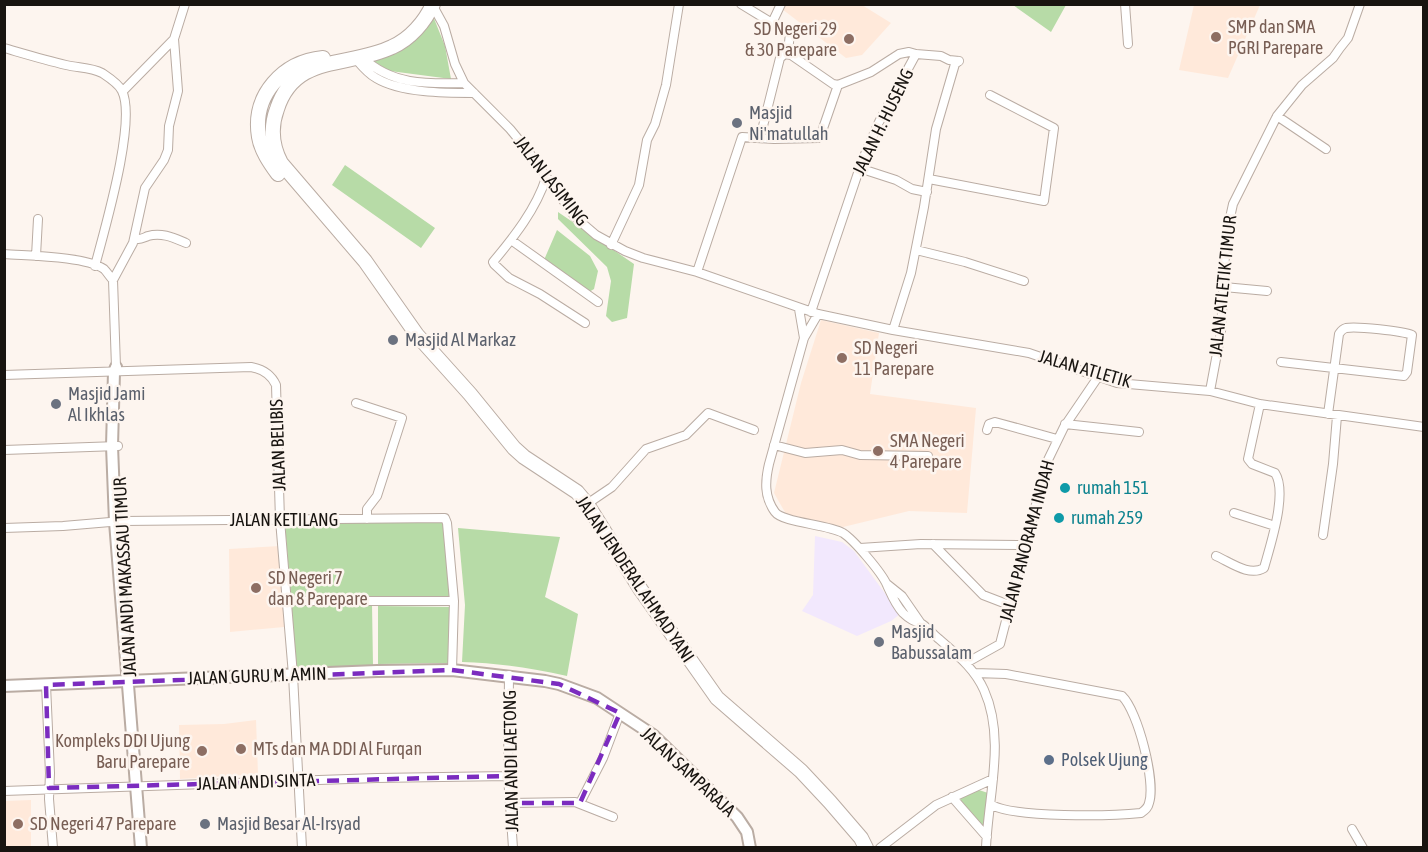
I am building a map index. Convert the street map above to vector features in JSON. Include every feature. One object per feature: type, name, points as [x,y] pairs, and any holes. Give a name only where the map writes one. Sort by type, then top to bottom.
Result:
[{"type":"highway","name":"JALAN JENDERAL AHMAD YANI","points":[[433,5],[423,22],[411,35],[394,47],[307,71],[293,80],[282,93],[273,126],[274,146],[281,163],[365,261],[417,335],[514,448],[577,492],[587,504],[641,590],[717,698],[801,771],[861,838],[866,848]]},
{"type":"main road","name":"JALAN ANDI MAKASSAU TIMUR","points":[[116,371],[115,446],[118,522],[141,848]]},
{"type":"main road","name":"JALAN GURU M. AMIN","points":[[4,686],[130,684],[293,675],[452,670],[509,675]]},
{"type":"main road","name":"JALAN SAMPARAJA","points":[[509,675],[560,684],[597,698],[653,735],[737,817],[747,832],[750,848]]},
{"type":"street","points":[[116,371],[113,280],[134,239],[145,188],[168,150],[169,126],[178,91],[174,39],[185,4]]},
{"type":"street","points":[[611,244],[639,185],[647,140],[655,124],[666,85],[679,4]]},
{"type":"street","points":[[697,272],[742,137],[820,137],[838,85],[833,84],[788,52],[790,33],[741,4]]},
{"type":"street","points":[[772,23],[781,4]]},
{"type":"street","points":[[1125,4],[1128,44]]},
{"type":"street","name":"JALAN ATLETIK TIMUR","points":[[1210,391],[1221,332],[1226,236],[1233,204],[1277,116],[1290,98],[1333,57],[1344,43],[1360,4]]},
{"type":"street","name":"JALAN LASIMING","points":[[433,5],[444,26],[455,64],[464,83],[510,129],[575,217],[596,236],[643,258],[697,272],[815,313]]},
{"type":"street","points":[[123,91],[174,39]]},
{"type":"street","points":[[4,48],[69,66],[97,71],[123,91],[126,127],[95,266]]},
{"type":"street","name":"JALAN H. HUSENG","points":[[804,338],[815,313],[859,168],[879,122],[916,54],[909,52],[899,54],[871,72],[838,85]]},
{"type":"street","points":[[760,138],[780,58],[785,54],[791,55]]},
{"type":"street","points":[[893,330],[916,250],[940,113],[955,64],[959,62],[941,56],[916,54]]},
{"type":"street","points":[[353,58],[398,78],[420,83],[464,83]]},
{"type":"street","points":[[353,58],[373,76],[396,85],[437,92],[474,93]]},
{"type":"street","points":[[929,179],[1044,201],[1054,128],[990,95]]},
{"type":"street","points":[[1277,116],[1326,149]]},
{"type":"street","points":[[859,168],[896,180],[912,189],[927,192]]},
{"type":"street","points":[[546,178],[539,198],[493,262],[496,268],[585,323]]},
{"type":"street","points":[[36,256],[38,219]]},
{"type":"street","points":[[134,239],[165,235],[186,243]]},
{"type":"street","points":[[511,240],[598,302]]},
{"type":"street","points":[[916,250],[965,262],[1024,281]]},
{"type":"street","points":[[4,254],[80,262],[104,269],[113,280]]},
{"type":"street","points":[[1224,287],[1268,291]]},
{"type":"street","points":[[800,309],[804,338],[765,485],[776,513],[786,519],[834,529],[844,534],[860,548],[887,584],[893,601],[902,612],[909,619],[922,625],[975,673],[984,690],[993,719],[992,805],[986,848]]},
{"type":"street","name":"JALAN ATLETIK","points":[[815,313],[893,330],[1029,353],[1098,377],[1133,385],[1210,391],[1260,404],[1424,427]]},
{"type":"street","points":[[1281,362],[1335,369],[1404,376],[1407,372],[1413,337],[1410,333],[1345,328],[1339,334],[1335,369],[1323,535]]},
{"type":"street","name":"JALAN BELIBIS","points":[[4,375],[251,368],[260,369],[268,374],[276,385],[280,520],[293,675],[302,848]]},
{"type":"street","name":"JALAN PANORAMA INDAH","points":[[966,663],[1000,644],[1047,462],[1065,424],[1098,377]]},
{"type":"street","points":[[356,403],[402,418],[376,496],[367,509],[367,519]]},
{"type":"street","points":[[1216,556],[1249,571],[1264,568],[1275,526],[1279,495],[1275,473],[1252,464],[1248,459],[1260,404]]},
{"type":"street","points":[[587,504],[612,487],[646,449],[686,435],[708,413],[754,430]]},
{"type":"street","points":[[987,430],[989,424],[995,422],[1057,439]]},
{"type":"street","points":[[1065,424],[1139,432]]},
{"type":"street","points":[[774,445],[805,453],[842,450],[860,455],[928,456]]},
{"type":"street","points":[[4,450],[115,446]]},
{"type":"street","points":[[1234,513],[1275,526]]},
{"type":"street","name":"JALAN KETILANG","points":[[4,528],[118,522],[446,518],[454,601]]},
{"type":"street","points":[[860,548],[933,544],[1024,545]]},
{"type":"street","points":[[933,544],[983,595],[1009,605]]},
{"type":"street","points":[[288,601],[454,601],[452,670]]},
{"type":"street","points":[[975,673],[1006,674],[1122,696],[1128,702],[1132,713],[1142,743],[1150,780],[1150,800],[1141,813],[1104,815],[1012,813],[992,805]]},
{"type":"street","name":"JALAN ANDI LAETONG","points":[[509,675],[508,776],[513,848]]},
{"type":"street","points":[[46,685],[53,848]]},
{"type":"street","points":[[580,803],[603,758],[620,713]]},
{"type":"street","name":"JALAN ANDI SINTA","points":[[4,791],[508,776]]},
{"type":"street","points":[[880,848],[936,806],[993,779]]},
{"type":"street","points":[[952,797],[987,837]]},
{"type":"street","points":[[510,803],[569,801],[580,803],[613,817]]},
{"type":"street","points":[[1352,829],[1363,848]]},
{"type":"highlighted area","points":[[452,670],[559,684],[620,713],[580,803],[510,803],[508,776],[49,788],[46,685]]},
{"type":"shaded area","name":"SD Negeri 29 & 30 Parepare","points":[[784,5],[862,5],[891,23],[862,55],[846,58],[782,9]]},
{"type":"shaded area","name":"SMP dan SMA PGRI Parepare","points":[[1194,5],[1260,5],[1228,78],[1179,70]]},
{"type":"shaded area","name":"SMA Negeri 4 Parepare","points":[[821,320],[879,333],[870,394],[976,408],[967,513],[909,511],[843,527],[786,514],[774,493],[801,383]]},
{"type":"shaded area","points":[[815,536],[842,542],[854,551],[900,614],[891,621],[857,636],[802,611],[813,595]]},
{"type":"shaded area","name":"SD Negeri 7 dan 8 Parepare","points":[[280,546],[284,627],[230,632],[229,549]]},
{"type":"shaded area","points":[[256,720],[258,774],[180,779],[179,725],[224,724]]},
{"type":"shaded area","name":"SD Negeri 47 Parepare","points":[[31,800],[31,847],[5,847],[5,801]]},
{"type":"green space","points":[[1013,5],[1066,5],[1051,32]]},
{"type":"green space","points":[[433,16],[445,46],[451,79],[390,71],[373,61],[408,44]]},
{"type":"green space","points":[[345,165],[435,228],[421,248],[332,185]]},
{"type":"green space","points":[[558,212],[634,264],[627,318],[612,322],[606,316],[611,281],[607,267],[558,219]]},
{"type":"green space","points":[[557,230],[590,256],[598,271],[594,289],[589,292],[544,260]]},
{"type":"green space","points":[[444,519],[451,600],[291,598],[285,525]]},
{"type":"green space","points":[[458,528],[560,537],[545,597],[578,614],[567,676],[514,666],[462,662],[465,605]]},
{"type":"green space","points":[[290,604],[372,604],[373,666],[293,667]]},
{"type":"green space","points":[[378,606],[452,607],[450,663],[378,664]]},
{"type":"green space","points":[[979,790],[988,793],[984,829],[959,798]]},
{"type":"place","name":"SMP dan SMA PGRI Parepare","points":[[1216,37]]},
{"type":"place","name":"SD Negeri 29 & 30 Parepare","points":[[849,39]]},
{"type":"place","name":"Masjid Ni'matullah","points":[[737,123]]},
{"type":"place","name":"Masjid Al Markaz","points":[[393,340]]},
{"type":"place","name":"SD Negeri 11 Parepare","points":[[842,358]]},
{"type":"place","name":"Masjid Jami Al Ikhlas","points":[[56,404]]},
{"type":"place","name":"SMA Negeri 4 Parepare","points":[[878,451]]},
{"type":"place","name":"rumah 151","points":[[1065,488]]},
{"type":"place","name":"rumah 259","points":[[1059,518]]},
{"type":"place","name":"SD Negeri 7 dan 8 Parepare","points":[[256,588]]},
{"type":"place","name":"Masjid Babussalam","points":[[879,642]]},
{"type":"place","name":"MTs dan MA DDI Al Furqan","points":[[241,749]]},
{"type":"place","name":"Kompleks DDI Ujung Baru Parepare","points":[[202,751]]},
{"type":"place","name":"Polsek Ujung","points":[[1049,760]]},
{"type":"place","name":"SD Negeri 47 Parepare","points":[[18,824]]},
{"type":"place","name":"Masjid Besar Al-Irsyad","points":[[205,824]]}]
